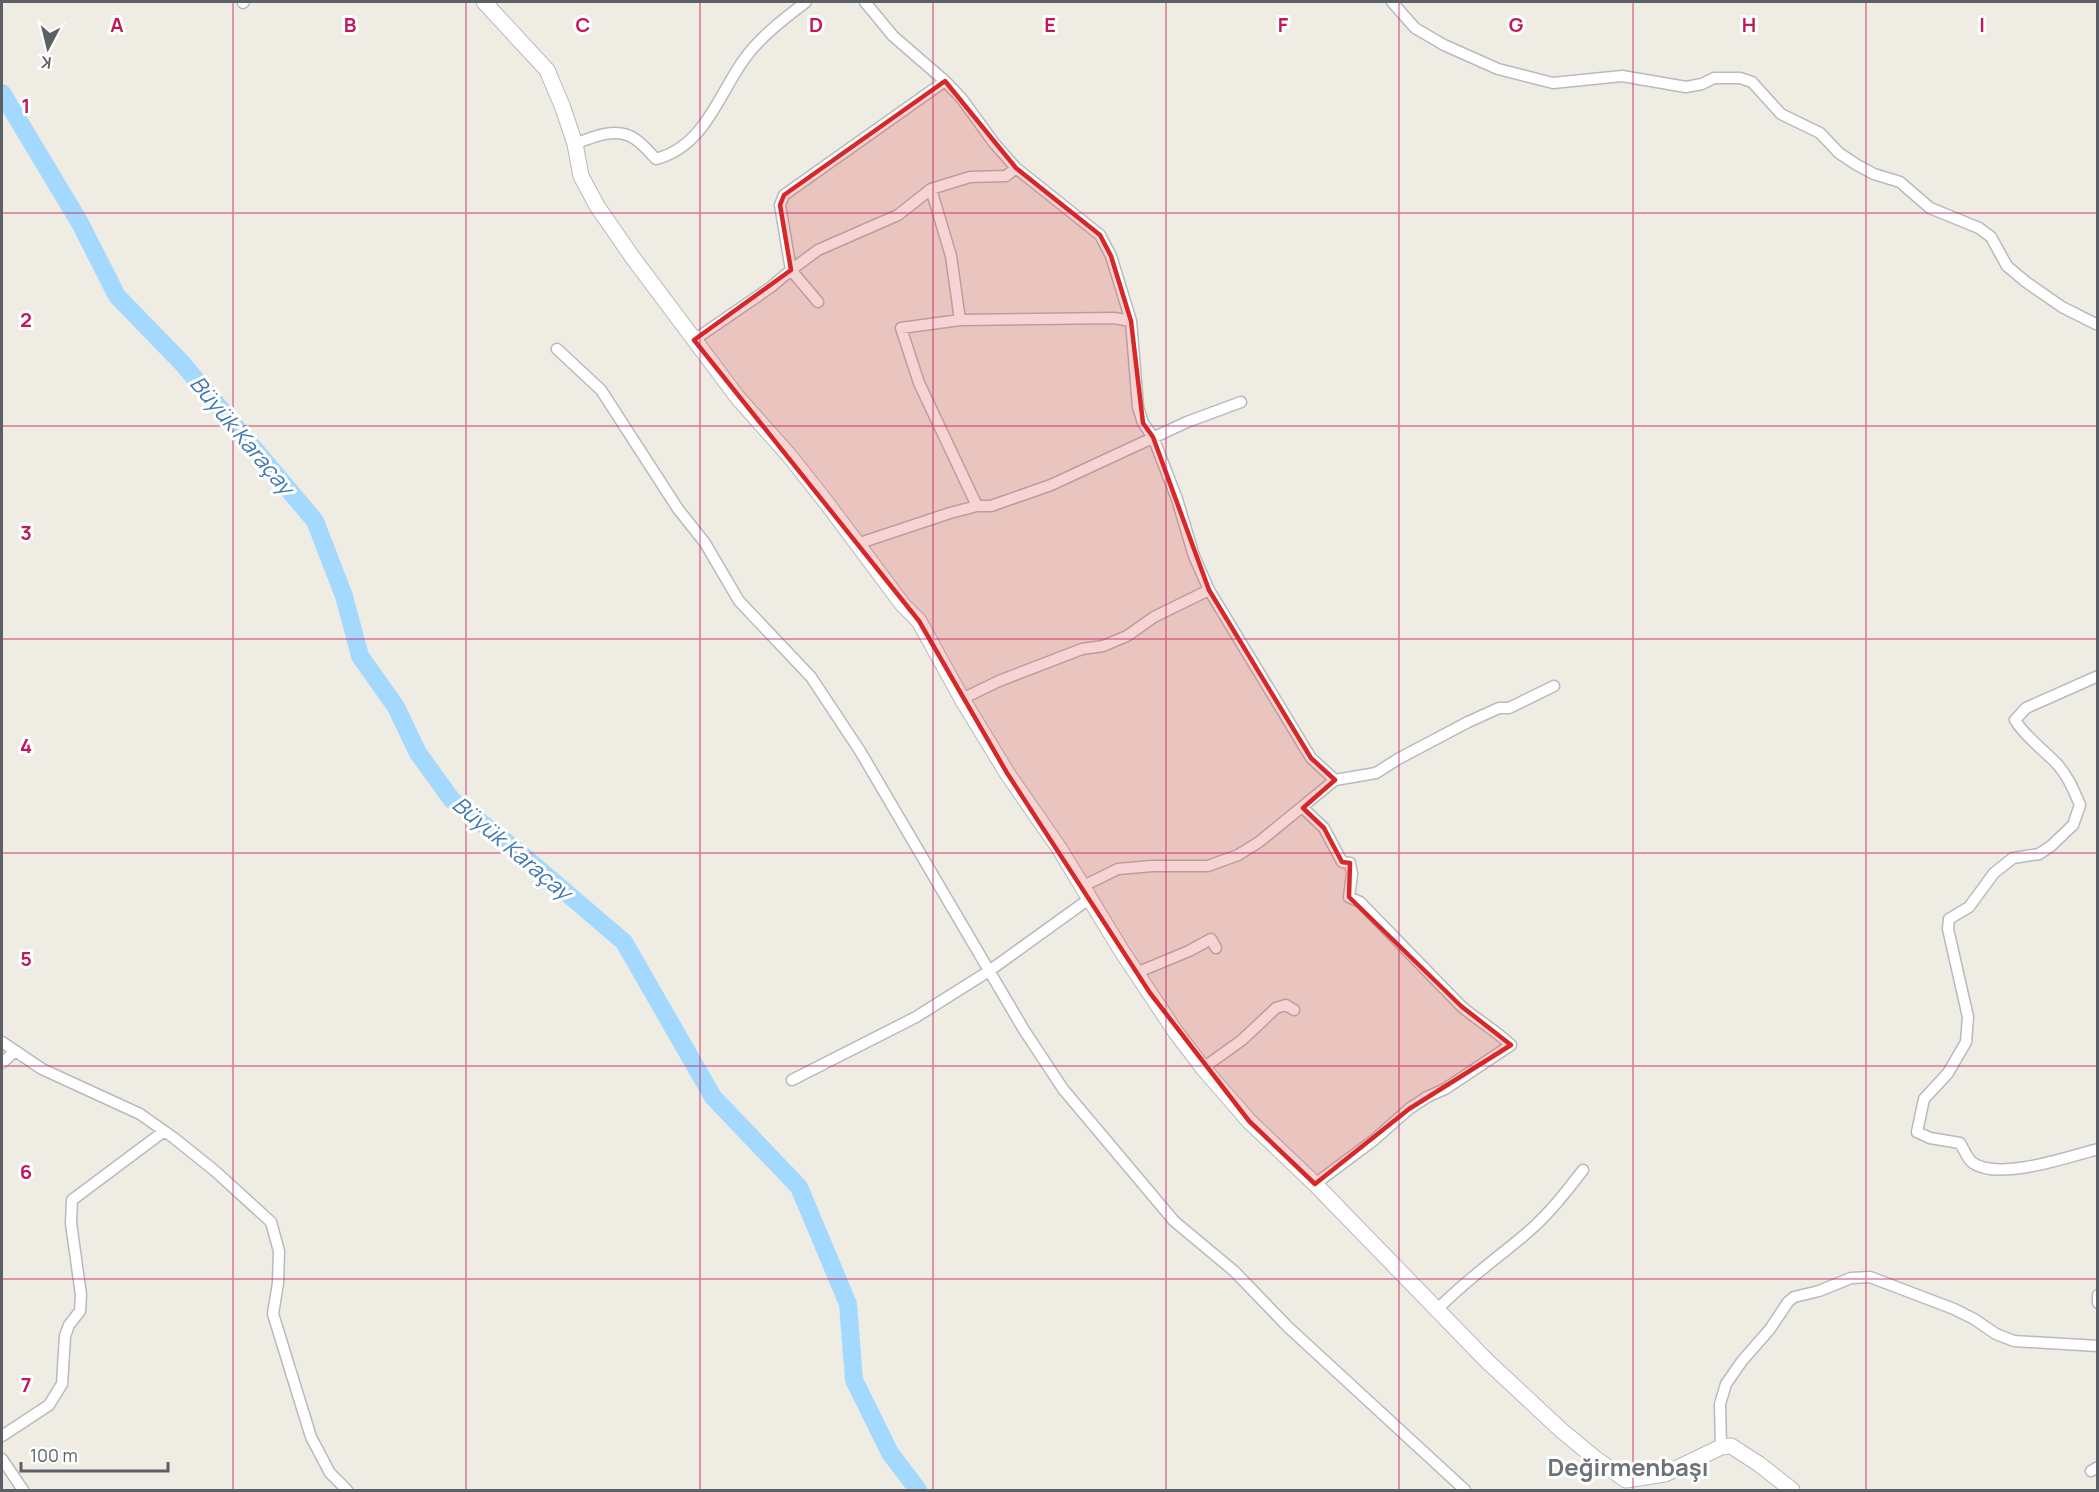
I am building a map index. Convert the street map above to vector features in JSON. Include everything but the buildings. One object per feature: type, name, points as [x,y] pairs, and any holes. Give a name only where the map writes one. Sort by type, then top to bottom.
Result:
[{"type":"street","points":[[484,2],[547,70],[575,144],[582,176],[597,206],[738,398],[788,454],[903,605],[919,621],[962,699],[1007,773],[1059,848],[1136,973],[1203,1068],[1249,1121],[1315,1184],[1487,1361],[1561,1430],[1628,1485],[1665,1474],[1720,1447],[1731,1446],[1759,1464],[1792,1491]]},
{"type":"street","points":[[575,144],[599,134],[615,133],[633,137],[656,159],[673,154],[696,136],[746,57],[782,20],[806,2]]},
{"type":"street","points":[[865,2],[893,36],[945,81],[962,99],[994,143],[1016,168],[1100,236],[1111,256],[1131,321],[1138,407],[1143,423],[1153,437],[1177,499],[1194,556],[1209,590],[1311,758],[1335,780]]},
{"type":"street","points":[[1392,2],[1415,28],[1444,45],[1498,69],[1553,83],[1622,76],[1686,87],[1702,84],[1714,78],[1740,78],[1752,82],[1781,114],[1820,133],[1839,153],[1857,165],[1874,174],[1900,182],[1930,208],[1979,228],[1991,237],[2007,266],[2026,282],[2062,307],[2097,326]]},
{"type":"street","points":[[818,302],[790,270],[780,205],[784,195],[945,81]]},
{"type":"street","points":[[694,340],[771,287],[818,250],[898,214],[931,189],[970,177],[1006,176],[1016,168]]},
{"type":"street","points":[[931,189],[951,256],[960,320]]},
{"type":"street","points":[[977,506],[919,383],[901,328],[960,320],[1114,318],[1131,321]]},
{"type":"street","points":[[557,349],[601,390],[678,509],[705,543],[739,602],[811,677],[860,751],[1024,1030],[1063,1089],[1174,1221],[1234,1271],[1288,1327],[1465,1491]]},
{"type":"street","points":[[857,544],[950,513],[977,506],[991,506],[1051,485],[1153,437],[1241,402]]},
{"type":"street","points":[[962,699],[999,681],[1082,649],[1103,646],[1119,639],[1154,617],[1209,590]]},
{"type":"street","points":[[2097,675],[2026,708],[2015,720],[2023,732],[2059,766],[2080,805],[2073,825],[2051,846],[2039,854],[2013,858],[1994,873],[1969,907],[1949,919],[1948,929],[1968,1017],[1966,1042],[1948,1073],[1924,1098],[1917,1132],[1930,1138],[1960,1143],[1971,1162],[1988,1170],[2031,1167],[2097,1149]]},
{"type":"street","points":[[792,1080],[916,1017],[989,971],[1085,893],[1119,869],[1152,866],[1208,866],[1224,861],[1259,842],[1335,780],[1376,773],[1468,722],[1498,708],[1509,708],[1554,686]]},
{"type":"street","points":[[1303,808],[1324,828],[1342,862],[1350,863],[1352,874],[1350,897],[1360,902],[1461,1006],[1479,1021],[1497,1031],[1511,1045],[1445,1089],[1409,1109],[1374,1140],[1315,1184]]},
{"type":"street","points":[[1136,973],[1189,951],[1211,939],[1216,948]]},
{"type":"street","points":[[1203,1068],[1242,1040],[1276,1008],[1286,1005],[1294,1010]]},
{"type":"street","points":[[2,1042],[42,1069],[140,1114],[215,1171],[271,1222],[279,1251],[278,1283],[273,1314],[311,1437],[330,1473],[347,1491]]},
{"type":"street","points":[[2,1064],[15,1051]]},
{"type":"street","points":[[2,1436],[49,1405],[62,1383],[65,1336],[69,1325],[80,1311],[81,1294],[71,1223],[72,1200],[163,1132]]},
{"type":"street","points":[[1437,1310],[1449,1297],[1530,1230],[1555,1205],[1583,1170]]},
{"type":"street","points":[[1720,1447],[1720,1404],[1726,1384],[1742,1361],[1770,1329],[1788,1302],[1794,1297],[1819,1291],[1857,1276],[1870,1276],[1954,1309],[1996,1334],[2014,1341],[2097,1346]]},
{"type":"street","points":[[2097,1295],[2097,1303]]},
{"type":"street","points":[[2,1459],[23,1491]]},
{"type":"highlighted area","points":[[945,81],[1016,168],[1100,235],[1111,256],[1131,321],[1143,423],[1153,437],[1209,590],[1311,758],[1335,780],[1303,808],[1324,828],[1342,862],[1350,863],[1349,897],[1461,1006],[1511,1045],[1409,1109],[1315,1184],[1249,1121],[1150,993],[1007,773],[919,621],[694,340],[791,270],[780,205],[784,195]]},
{"type":"waterway","name":"Büyük Karaçay","points":[[2,93],[80,223],[117,296],[182,363],[315,521],[344,596],[360,656],[396,707],[418,753],[452,800],[520,853],[624,942],[713,1097],[799,1187],[848,1304],[854,1380],[890,1453],[918,1490]]},
{"type":"district","name":"Değirmenbaşı","points":[[1628,1466]]}]
